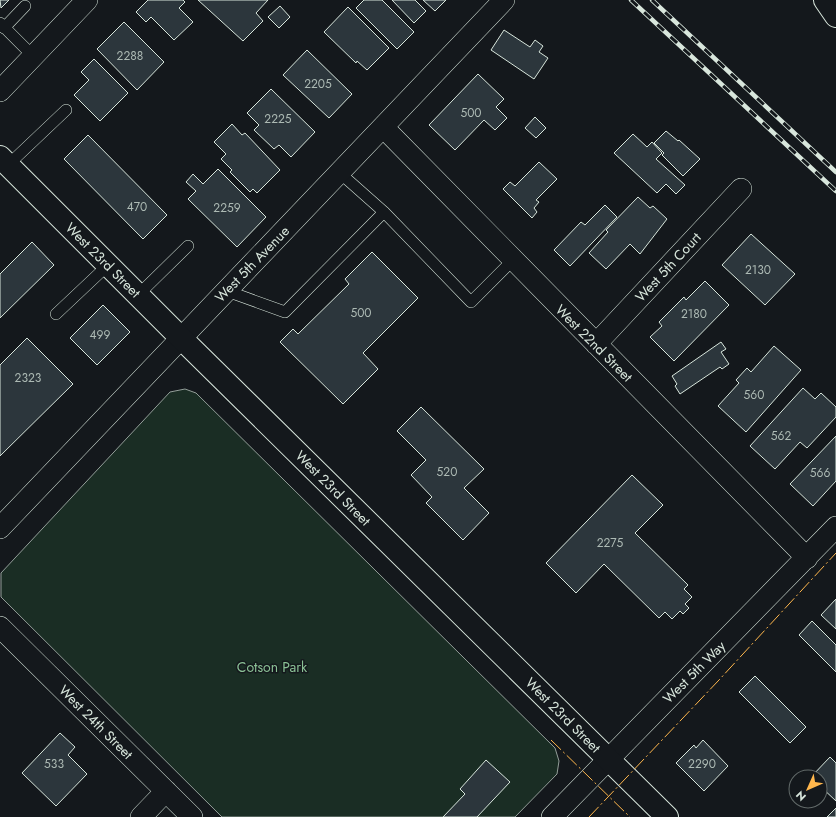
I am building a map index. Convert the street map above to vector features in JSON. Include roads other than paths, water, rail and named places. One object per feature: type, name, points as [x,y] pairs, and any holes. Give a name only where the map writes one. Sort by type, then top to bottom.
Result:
[{"type":"street","points":[[0,91],[87,0]]},
{"type":"street","name":"West 5th Avenue","points":[[0,528],[504,0]]},
{"type":"street","points":[[825,0],[836,16]]},
{"type":"street","name":"West 22nd Street","points":[[383,127],[807,558]]},
{"type":"street","name":"West 23rd Street","points":[[4,161],[138,296],[666,817]]},
{"type":"street","name":"West 5th Court","points":[[596,344],[741,189]]},
{"type":"street","name":"West 5th Way","points":[[552,817],[836,527]]},
{"type":"street","name":"West 24th Street","points":[[0,627],[192,817]]},
{"type":"street","points":[[140,817],[166,791]]},
{"type":"lane","points":[[25,6],[2,26],[33,56]]},
{"type":"lane","points":[[4,161],[66,110]]},
{"type":"lane","points":[[340,173],[384,212],[471,302],[513,260]]},
{"type":"lane","points":[[227,290],[285,312],[384,212]]},
{"type":"lane","points":[[138,296],[188,246]]},
{"type":"lane","points":[[56,314],[108,265]]},
{"type":"railway","points":[[631,0],[836,191]]},
{"type":"railway","points":[[652,0],[836,172]]},
{"type":"park label","name":"Cotson Park","points":[[272,667]]}]
